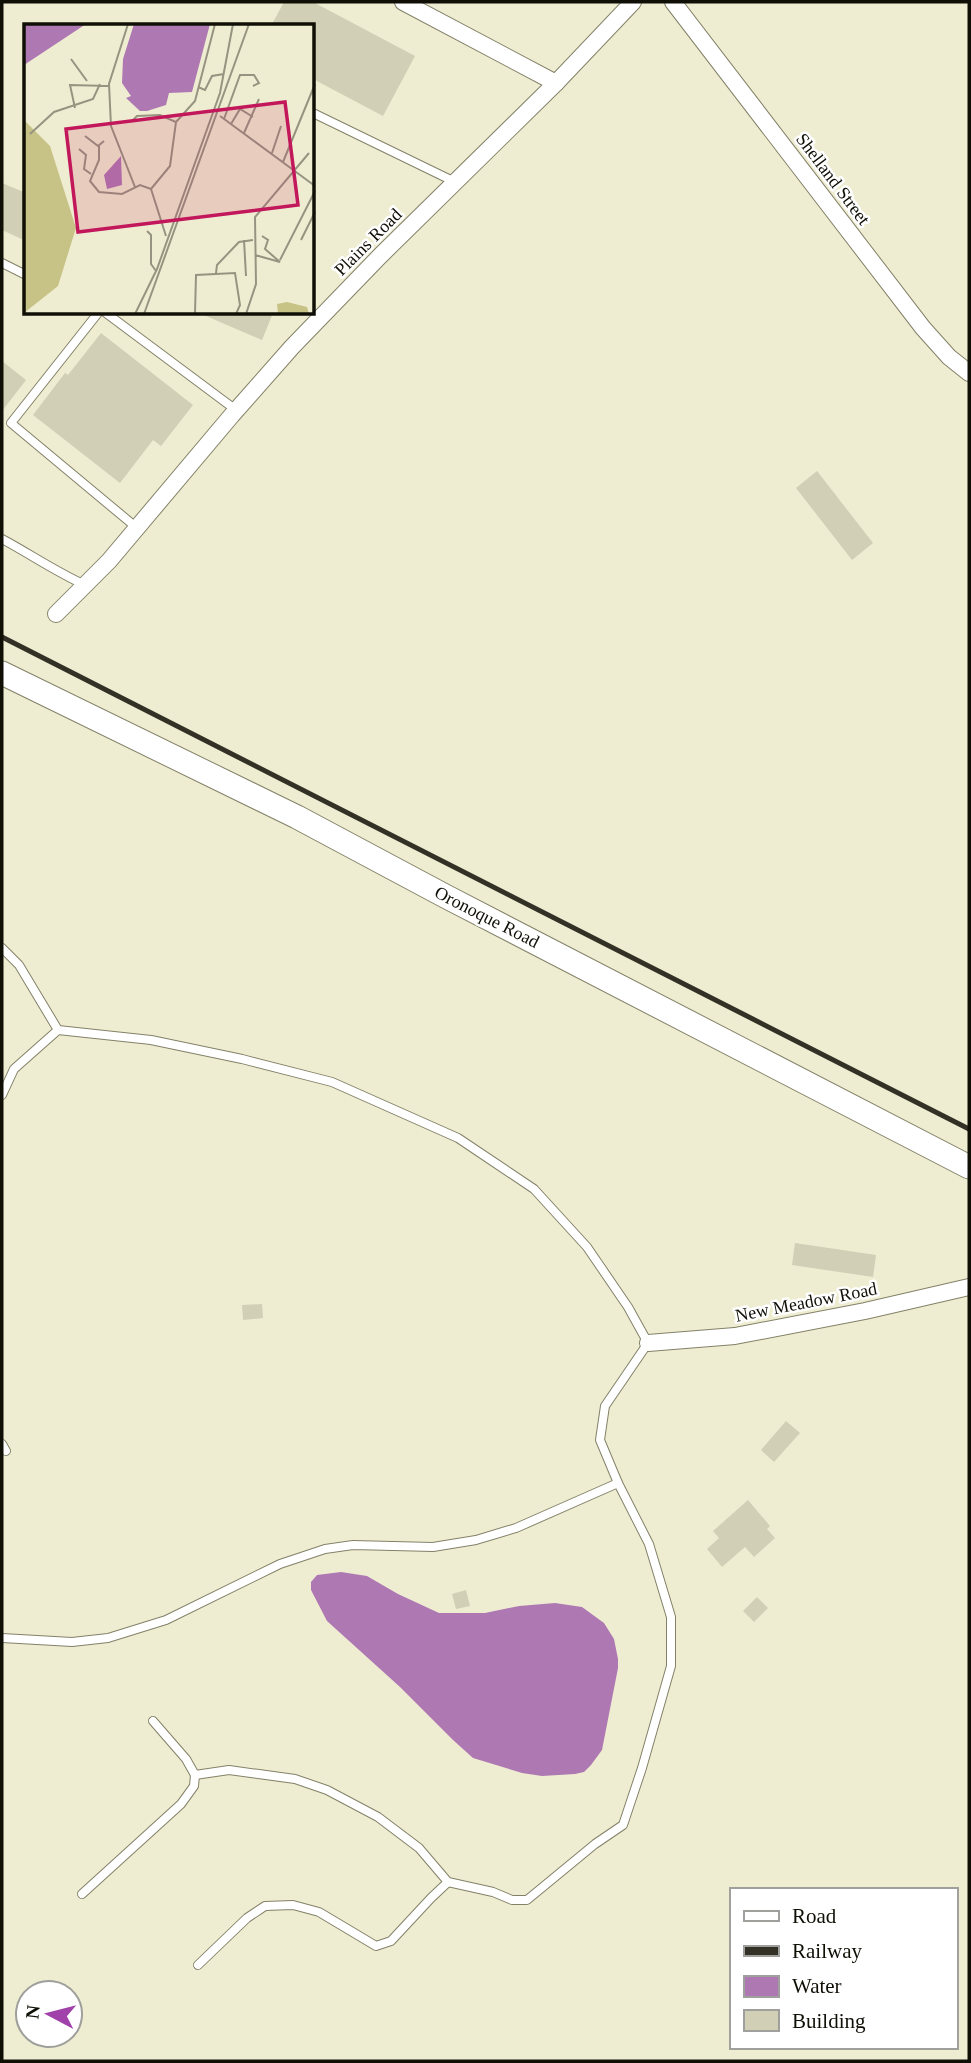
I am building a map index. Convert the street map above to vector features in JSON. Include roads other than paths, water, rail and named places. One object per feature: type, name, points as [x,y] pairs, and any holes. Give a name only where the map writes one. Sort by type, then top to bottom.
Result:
[{"type":"street","points":[[403,2],[556,83]]},
{"type":"street","name":"Plains Road","points":[[56,614],[109,561],[292,347],[556,83],[633,2]]},
{"type":"street","name":"Shelland Street","points":[[673,2],[923,328],[949,357],[969,373]]},
{"type":"street","name":"Oronoque Road","points":[[2,673],[297,817],[969,1167]]},
{"type":"street","name":"New Meadow Road","points":[[648,1343],[735,1335],[865,1311],[969,1287]]},
{"type":"lane","points":[[315,114],[455,182]]},
{"type":"lane","points":[[2,264],[24,274]]},
{"type":"lane","points":[[95,315],[11,423],[137,528]]},
{"type":"lane","points":[[109,315],[236,410]]},
{"type":"lane","points":[[2,539],[58,573],[85,585]]},
{"type":"lane","points":[[2,948],[19,965],[58,1030]]},
{"type":"lane","points":[[2,1095],[13,1069],[58,1030],[151,1040],[332,1082],[458,1138],[534,1189],[587,1247],[628,1307],[648,1343],[605,1406],[600,1440],[649,1544],[671,1617],[671,1666],[624,1825],[595,1844],[527,1900],[512,1900],[493,1892],[448,1882],[419,1849],[378,1817],[327,1790],[295,1779],[229,1770],[195,1775]]},
{"type":"lane","points":[[2,1638],[72,1642],[107,1639],[166,1620],[280,1564],[324,1549],[353,1545],[433,1547],[476,1540],[516,1528],[618,1483]]},
{"type":"lane","points":[[82,1894],[181,1804],[194,1786],[195,1775],[186,1759],[153,1721]]},
{"type":"lane","points":[[198,1965],[247,1918],[265,1906],[293,1905],[319,1912],[376,1946],[391,1941],[448,1882]]},
{"type":"water","points":[[341,1572],[367,1576],[439,1613],[485,1613],[519,1606],[555,1603],[582,1607],[604,1623],[614,1639],[618,1659],[602,1750],[584,1772],[575,1774],[542,1776],[522,1773],[473,1758],[327,1621],[311,1590],[311,1582],[317,1575]]},
{"type":"railway","points":[[2,637],[969,1129]]}]
